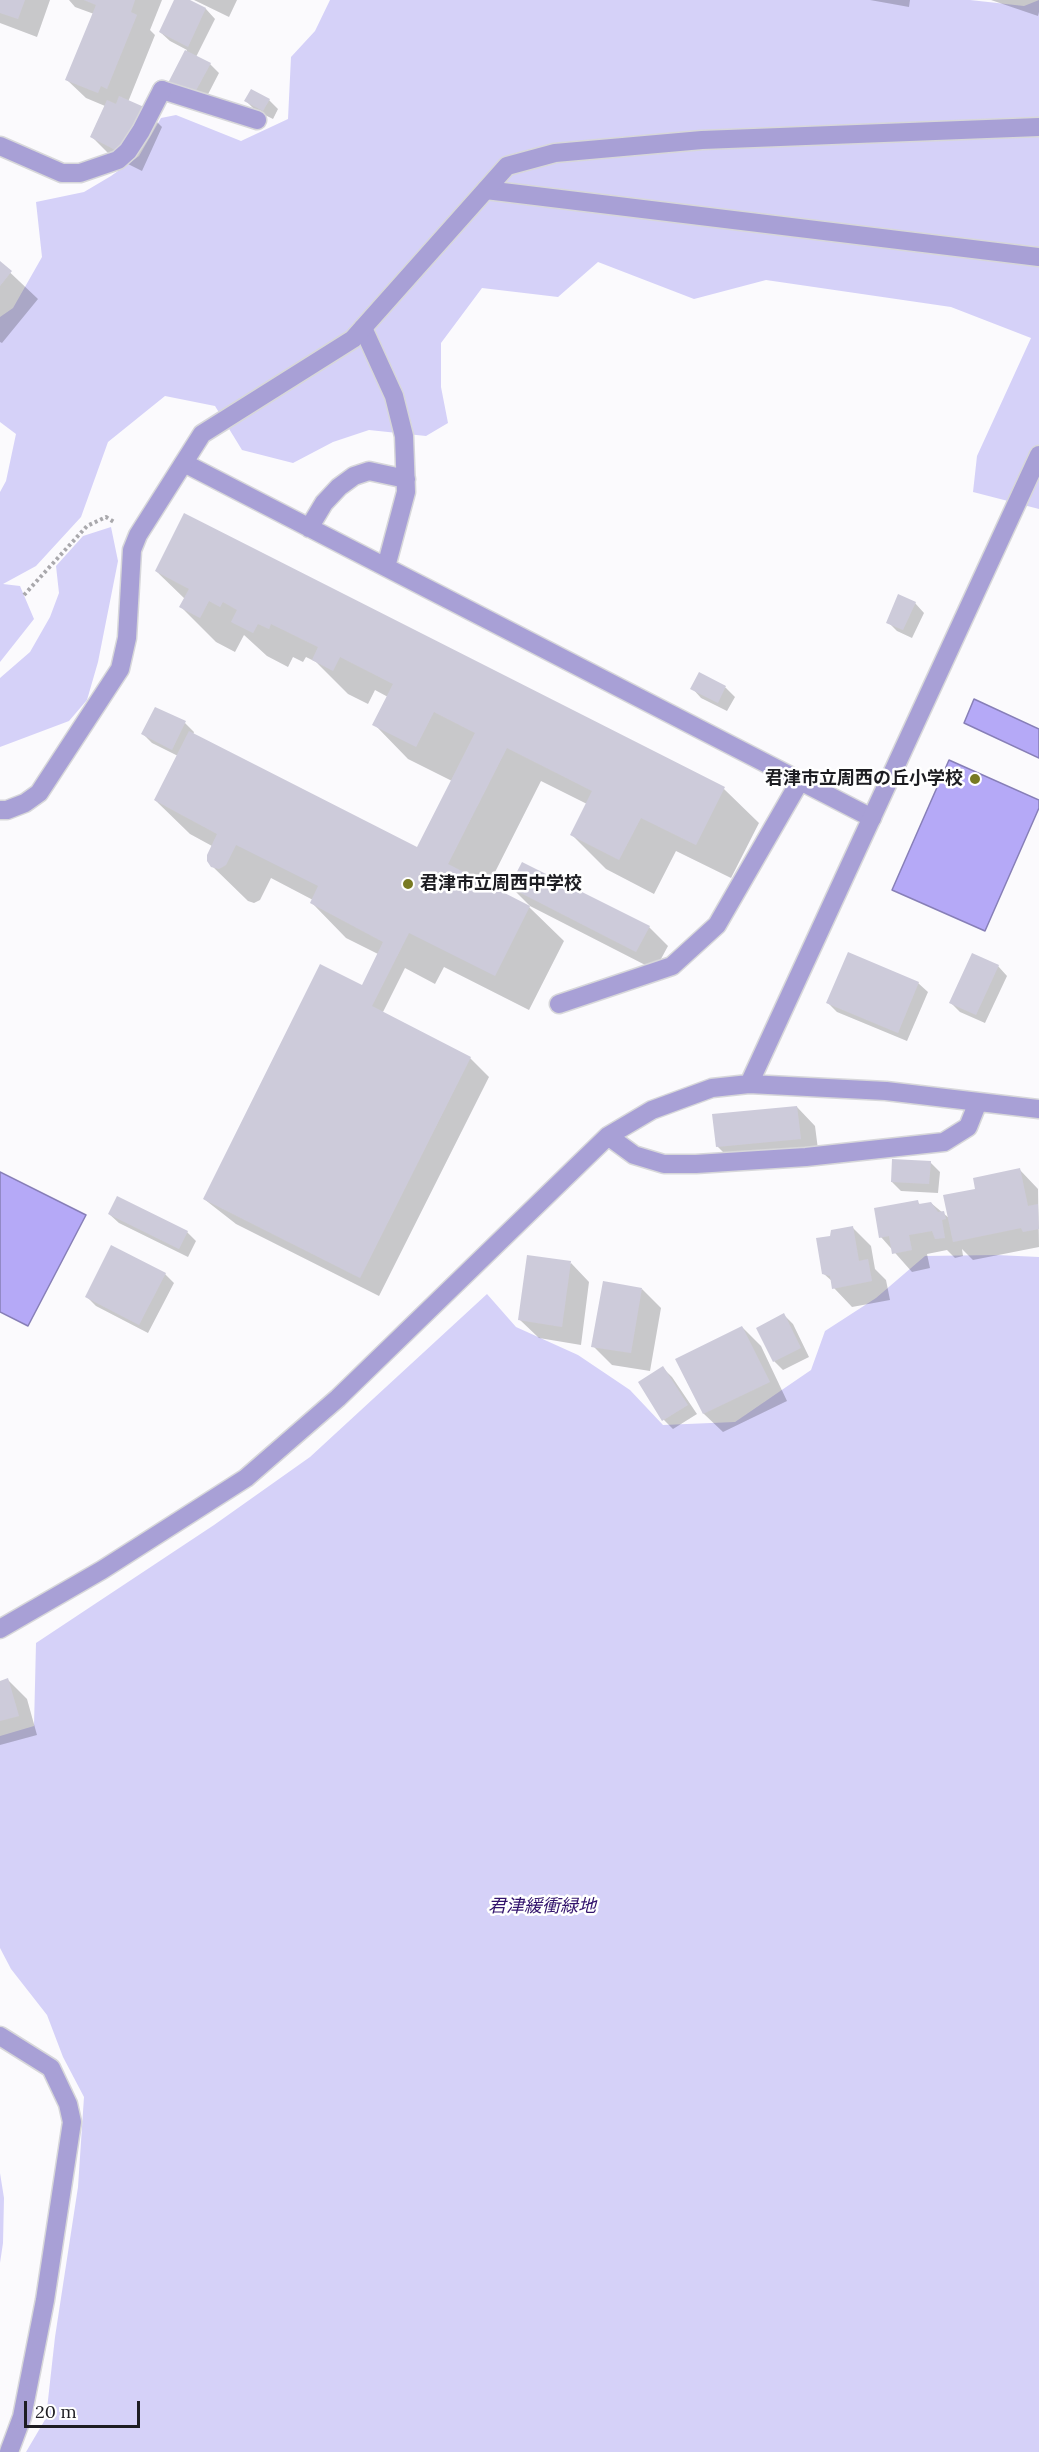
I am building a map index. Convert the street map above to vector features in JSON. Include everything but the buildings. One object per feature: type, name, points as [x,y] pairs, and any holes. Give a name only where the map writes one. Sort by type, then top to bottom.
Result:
[{"type":"street","points":[[0,146],[62,172],[80,172],[118,160],[128,151],[141,131],[162,90],[258,120]]},
{"type":"street","points":[[0,810],[7,810],[25,803],[39,793],[120,669],[127,638],[132,550],[138,535],[202,434],[353,339],[507,166],[555,153],[702,140],[1039,128]]},
{"type":"street","points":[[486,190],[1039,257]]},
{"type":"street","points":[[363,328],[394,396],[404,436],[406,492],[386,567]]},
{"type":"street","points":[[749,1084],[1039,455]]},
{"type":"street","points":[[184,463],[872,818]]},
{"type":"street","points":[[309,528],[324,504],[339,487],[354,476],[369,471],[406,479]]},
{"type":"street","points":[[559,1004],[672,966],[717,925],[800,781]]},
{"type":"street","points":[[0,1629],[102,1570],[246,1478],[339,1398],[608,1137],[652,1110],[712,1088],[749,1084],[886,1090],[1039,1109]]},
{"type":"street","points":[[608,1137],[634,1155],[664,1164],[730,1162],[893,1149],[944,1142],[968,1127],[978,1102]]},
{"type":"street","points":[[0,2036],[51,2068],[68,2104],[72,2122],[40,2324],[22,2417],[9,2452]]},
{"type":"path","points":[[24,595],[87,526],[106,517],[138,535]]},
{"type":"green space","points":[[330,0],[970,0],[1024,6],[1039,0],[1039,509],[973,492],[977,456],[1031,338],[951,307],[766,280],[694,299],[598,262],[558,297],[482,288],[441,343],[441,387],[448,423],[426,436],[369,430],[333,442],[293,463],[242,450],[215,406],[165,396],[108,442],[81,517],[36,566],[3,584],[20,586],[34,619],[0,662],[0,492],[6,481],[16,434],[0,422],[0,317],[13,308],[42,257],[36,202],[84,192],[111,176],[139,156],[161,118],[176,115],[241,141],[288,119],[291,57],[315,31]]},
{"type":"green space","points":[[111,527],[118,561],[98,662],[87,700],[69,721],[0,747],[0,678],[30,652],[50,617],[59,593],[56,566],[83,536]]},
{"type":"green space","name":"君津緩衝緑地","points":[[925,1256],[1039,1257],[1039,2452],[26,2452],[46,2418],[55,2337],[78,2187],[84,2097],[63,2057],[47,2015],[11,1969],[0,1948],[0,1736],[34,1726],[36,1643],[214,1525],[310,1457],[487,1294],[516,1327],[578,1355],[630,1390],[663,1425],[735,1422],[811,1370],[825,1331],[876,1298]]},
{"type":"green space","points":[[0,2173],[4,2198],[0,2263]]},
{"type":"shaded area","points":[[974,699],[1039,729],[1039,758],[964,723]]},
{"type":"shaded area","points":[[949,760],[1039,800],[1039,808],[985,931],[892,890]]},
{"type":"shaded area","points":[[0,1172],[86,1215],[28,1326],[0,1312]]},
{"type":"place","name":"君津市立周西の丘小学校","points":[[975,779]]},
{"type":"place","name":"君津市立周西中学校","points":[[408,884]]}]
